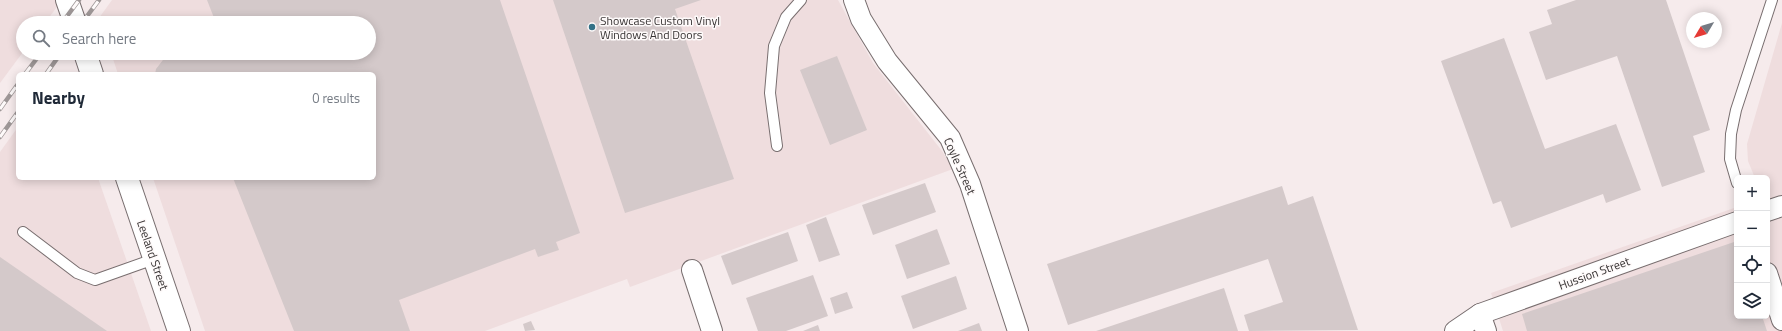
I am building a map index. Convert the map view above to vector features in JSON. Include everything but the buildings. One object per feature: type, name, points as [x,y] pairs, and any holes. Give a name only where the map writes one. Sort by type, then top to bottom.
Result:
[{"type":"main road","points":[[67,0],[72,16]]},
{"type":"main road","points":[[87,60],[91,72]]},
{"type":"main road","name":"Leeland Street","points":[[128,180],[179,331]]},
{"type":"street","name":"Coyle Street","points":[[854,0],[861,19],[887,61],[950,138],[970,184],[1018,331]]},
{"type":"street","points":[[1770,210],[1782,206]]},
{"type":"street","name":"Hussion Street","points":[[1455,331],[1483,322],[1734,223]]},
{"type":"street","points":[[692,270],[712,331]]},
{"type":"street","points":[[1770,282],[1782,320]]},
{"type":"lane","points":[[777,146],[770,93],[774,46],[786,17],[801,0]]},
{"type":"lane","points":[[1735,175],[1730,160],[1731,134],[1736,110],[1772,0]]},
{"type":"lane","points":[[23,232],[77,273],[94,280],[154,259]]},
{"type":"shaded area","points":[[0,0],[62,0],[50,16],[16,16],[17,60],[0,83]]},
{"type":"shaded area","points":[[112,0],[838,0],[873,63],[942,151],[953,169],[630,287],[627,279],[485,331],[205,331],[154,180],[376,180],[376,72],[117,72],[113,60],[376,60],[376,16],[100,16]]},
{"type":"shaded area","points":[[1782,23],[1782,331],[1503,331],[1491,293],[1734,208],[1734,319],[1770,319],[1770,175],[1754,175],[1748,161],[1747,144]]},
{"type":"shaded area","points":[[16,130],[16,180],[99,180],[151,331],[0,331],[0,152]]},
{"type":"railway","points":[[67,16],[79,0]]},
{"type":"railway","points":[[87,16],[99,0]]},
{"type":"railway","points":[[27,72],[36,60]]},
{"type":"railway","points":[[47,72],[56,60]]},
{"type":"railway","points":[[0,109],[16,87]]},
{"type":"railway","points":[[0,137],[16,115]]},
{"type":"place","name":"Showcase Custom Vinyl Windows And Doors","points":[[592,27]]}]
